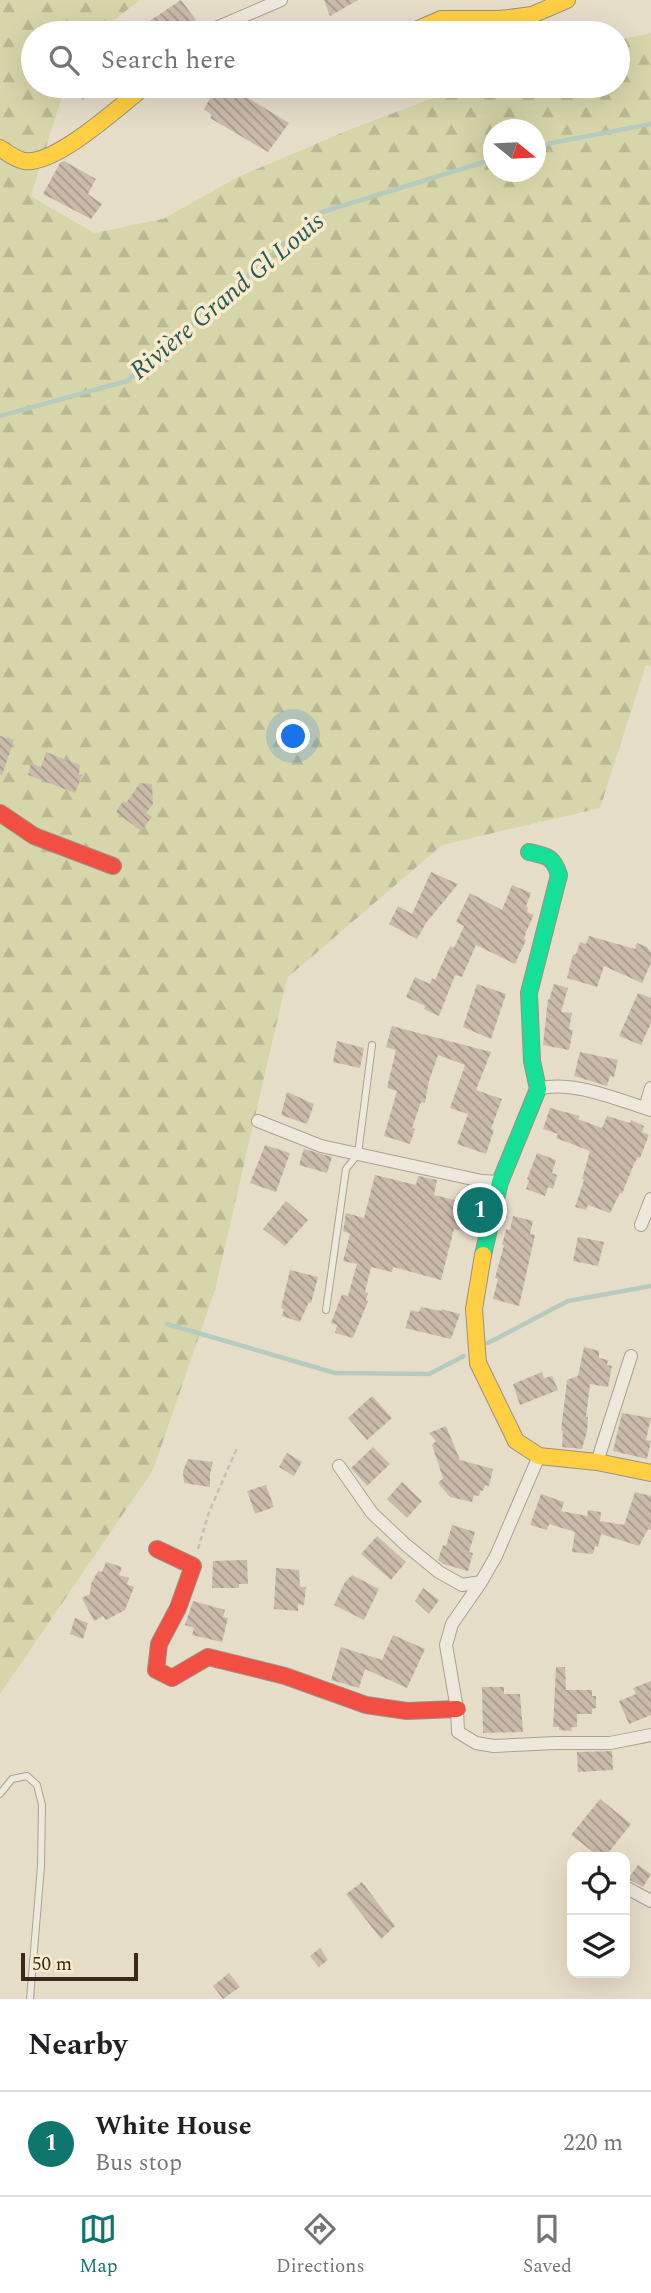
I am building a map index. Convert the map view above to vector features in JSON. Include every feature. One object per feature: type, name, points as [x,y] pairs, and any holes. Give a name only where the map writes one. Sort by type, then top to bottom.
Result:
[{"type":"street","points":[[232,21],[281,0]]},
{"type":"street","points":[[436,21],[532,15],[567,0]]},
{"type":"street","points":[[0,148],[21,161],[31,162],[79,138],[131,98]]},
{"type":"street","points":[[0,813],[34,836],[113,866]]},
{"type":"street","points":[[529,852],[547,856],[555,862],[559,874],[529,993],[532,1061],[538,1089],[500,1182],[481,1263],[474,1309],[478,1363],[516,1441],[539,1456],[597,1462],[651,1473]]},
{"type":"street","points":[[538,1089],[549,1086],[574,1089],[612,1097],[648,1109],[651,1088]]},
{"type":"street","points":[[258,1121],[321,1146],[482,1181],[500,1182]]},
{"type":"street","points":[[641,1225],[651,1199]]},
{"type":"street","points":[[597,1462],[631,1356]]},
{"type":"street","points":[[539,1456],[496,1556],[452,1624],[448,1636],[448,1661],[457,1709],[458,1732],[476,1744],[494,1746],[556,1742],[610,1743],[651,1735]]},
{"type":"street","points":[[339,1466],[372,1513],[439,1573],[462,1585],[481,1583]]},
{"type":"street","points":[[157,1549],[193,1566],[177,1610],[155,1654],[156,1670],[172,1678],[208,1657],[285,1676],[366,1705],[407,1711],[457,1709]]},
{"type":"street","points":[[630,1890],[651,1901]]},
{"type":"lane","points":[[326,1310],[345,1168],[358,1154],[372,1045]]},
{"type":"lane","points":[[0,1794],[12,1780],[27,1776],[37,1786],[41,1805],[41,1867],[30,1999]]},
{"type":"path","points":[[193,1566],[209,1512],[237,1448]]},
{"type":"green space","points":[[0,0],[140,0],[113,21],[21,21],[21,98],[61,98],[31,196],[94,233],[163,219],[238,177],[346,131],[433,98],[630,98],[630,37],[651,33],[651,666],[646,665],[600,808],[442,845],[287,978],[215,1290],[153,1470],[0,1694]]},
{"type":"building","points":[[181,0],[196,20],[195,21],[150,21]]},
{"type":"building","points":[[324,0],[358,0],[330,16]]},
{"type":"building","points":[[210,98],[248,98],[289,123],[268,152],[210,118],[212,115],[204,109]]},
{"type":"building","points":[[64,161],[96,179],[88,194],[102,204],[91,219],[43,194],[60,163]]},
{"type":"building","points":[[0,736],[14,740],[2,775],[0,775]]},
{"type":"building","points":[[46,752],[80,765],[79,774],[82,775],[75,793],[28,775],[31,763],[41,767]]},
{"type":"building","points":[[140,783],[152,784],[153,804],[146,813],[152,817],[141,831],[116,812]]},
{"type":"building","points":[[431,872],[458,884],[426,923],[417,939],[389,924],[398,906],[412,914]]},
{"type":"building","points":[[512,885],[531,893],[526,906],[527,912],[534,915],[515,964],[476,945],[462,977],[455,975],[439,1016],[406,997],[415,977],[430,984],[432,978],[435,980],[450,946],[454,948],[464,926],[456,922],[470,893],[502,910]]},
{"type":"building","points":[[589,936],[635,949],[637,943],[647,947],[651,953],[651,963],[642,983],[604,966],[597,987],[567,978],[573,955],[576,954],[580,942],[586,944]]},
{"type":"building","points":[[477,984],[506,994],[491,1039],[463,1027]]},
{"type":"building","points":[[554,984],[568,988],[561,1012],[572,1013],[569,1029],[573,1030],[569,1050],[543,1045],[548,999]]},
{"type":"building","points":[[638,993],[651,998],[651,1023],[641,1045],[619,1036]]},
{"type":"building","points":[[392,1026],[491,1052],[476,1090],[502,1099],[491,1129],[494,1130],[486,1154],[457,1144],[468,1114],[450,1108],[465,1065],[438,1055],[425,1103],[421,1102],[412,1128],[415,1129],[410,1144],[384,1136],[397,1091],[387,1088],[396,1050],[386,1047]]},
{"type":"building","points":[[337,1041],[364,1048],[360,1068],[333,1062]]},
{"type":"building","points":[[580,1052],[618,1060],[614,1077],[610,1076],[607,1086],[574,1076]]},
{"type":"building","points":[[287,1092],[314,1104],[307,1124],[281,1115]]},
{"type":"building","points":[[550,1108],[580,1116],[578,1119],[602,1128],[607,1116],[630,1123],[631,1120],[644,1126],[642,1132],[649,1135],[622,1194],[620,1193],[610,1213],[588,1205],[586,1210],[575,1207],[590,1151],[556,1138],[558,1134],[543,1129]]},
{"type":"building","points":[[265,1145],[290,1153],[276,1192],[250,1183]]},
{"type":"building","points":[[304,1149],[332,1157],[327,1173],[299,1165]]},
{"type":"building","points":[[537,1153],[556,1160],[552,1173],[557,1175],[553,1189],[548,1187],[545,1196],[526,1189]]},
{"type":"building","points":[[375,1175],[416,1185],[418,1176],[437,1180],[434,1195],[463,1202],[461,1207],[473,1209],[467,1232],[454,1229],[441,1280],[393,1267],[392,1272],[371,1267],[365,1292],[368,1293],[368,1301],[353,1338],[335,1333],[337,1325],[331,1323],[342,1294],[348,1296],[357,1264],[343,1261],[350,1234],[343,1231],[346,1213],[364,1218]]},
{"type":"building","points":[[286,1201],[308,1220],[285,1246],[263,1229]]},
{"type":"building","points":[[513,1216],[533,1221],[530,1234],[535,1235],[519,1306],[493,1299],[502,1245],[506,1229],[510,1230]]},
{"type":"building","points":[[578,1237],[604,1242],[598,1266],[573,1261]]},
{"type":"building","points":[[290,1270],[318,1277],[311,1303],[309,1302],[300,1322],[282,1316],[284,1309],[281,1308]]},
{"type":"building","points":[[421,1307],[460,1314],[451,1339],[405,1328],[411,1310],[419,1312]]},
{"type":"building","points":[[584,1347],[599,1351],[599,1358],[608,1360],[607,1365],[612,1366],[608,1387],[590,1384],[587,1431],[582,1449],[562,1447],[561,1431],[567,1380],[578,1376]]},
{"type":"building","points":[[542,1372],[544,1378],[552,1376],[558,1390],[520,1405],[513,1384]]},
{"type":"building","points":[[372,1396],[392,1418],[367,1440],[348,1418]]},
{"type":"building","points":[[622,1413],[651,1418],[646,1440],[651,1441],[647,1459],[613,1451]]},
{"type":"building","points":[[446,1426],[460,1460],[493,1469],[489,1486],[485,1485],[479,1496],[474,1495],[472,1502],[450,1497],[438,1483],[443,1478],[432,1445],[436,1441],[429,1433]]},
{"type":"building","points":[[373,1447],[390,1464],[367,1486],[351,1468]]},
{"type":"building","points":[[287,1453],[302,1462],[294,1476],[279,1467]]},
{"type":"building","points":[[188,1459],[213,1462],[210,1487],[184,1483],[183,1471]]},
{"type":"building","points":[[402,1482],[422,1501],[407,1518],[387,1499]]},
{"type":"building","points":[[266,1485],[274,1507],[255,1514],[247,1491]]},
{"type":"building","points":[[635,1492],[651,1496],[651,1530],[648,1529],[639,1546],[601,1534],[593,1554],[572,1552],[575,1532],[549,1524],[547,1530],[530,1525],[541,1494],[564,1502],[561,1511],[587,1516],[588,1510],[601,1512],[600,1521],[624,1525]]},
{"type":"building","points":[[452,1525],[475,1532],[469,1552],[473,1553],[468,1571],[438,1560],[443,1545],[446,1546]]},
{"type":"building","points":[[377,1536],[406,1562],[391,1580],[361,1554]]},
{"type":"building","points":[[247,1560],[248,1584],[239,1584],[239,1588],[212,1588],[213,1561]]},
{"type":"building","points":[[106,1562],[122,1567],[119,1575],[129,1578],[127,1584],[134,1587],[125,1610],[106,1620],[103,1616],[94,1621],[82,1598],[90,1594],[91,1584],[98,1571],[102,1572]]},
{"type":"building","points":[[276,1568],[299,1570],[300,1587],[306,1587],[304,1605],[298,1604],[298,1611],[274,1609]]},
{"type":"building","points":[[352,1575],[379,1589],[364,1620],[334,1605],[345,1582]]},
{"type":"building","points":[[423,1588],[439,1600],[429,1614],[415,1601]]},
{"type":"building","points":[[193,1601],[225,1610],[223,1617],[228,1618],[222,1642],[192,1635],[194,1628],[185,1625]]},
{"type":"building","points":[[75,1618],[88,1623],[83,1639],[70,1634]]},
{"type":"building","points":[[393,1635],[425,1649],[407,1688],[365,1669],[359,1688],[331,1680],[341,1647],[382,1660]]},
{"type":"building","points":[[556,1667],[565,1667],[566,1690],[592,1690],[592,1696],[596,1696],[596,1708],[592,1709],[592,1714],[577,1714],[577,1727],[571,1727],[572,1731],[553,1727]]},
{"type":"building","points":[[651,1681],[651,1715],[629,1724],[619,1701],[636,1694],[633,1688]]},
{"type":"building","points":[[482,1687],[504,1687],[504,1694],[520,1694],[523,1732],[483,1733]]},
{"type":"building","points":[[612,1751],[613,1770],[578,1772],[577,1752]]},
{"type":"building","points":[[600,1799],[631,1824],[609,1852],[593,1852],[571,1835]]},
{"type":"building","points":[[638,1865],[651,1874],[643,1887],[630,1880]]},
{"type":"building","points":[[362,1882],[395,1926],[381,1939],[346,1894]]},
{"type":"building","points":[[320,1948],[328,1960],[319,1967],[310,1956]]},
{"type":"building","points":[[229,1973],[240,1987],[223,1999],[213,1986]]},
{"type":"waterway","name":"Rivière Grand Gl Louis","points":[[546,144],[651,124]]},
{"type":"waterway","name":"Rivière Grand Gl Louis","points":[[0,416],[127,381],[319,213],[483,162]]},
{"type":"waterway","points":[[488,1343],[568,1301],[651,1286]]},
{"type":"waterway","points":[[167,1324],[335,1373],[429,1374],[464,1356]]},
{"type":"traffic: fast","points":[[483,1255],[500,1182],[538,1089],[532,1061],[529,993],[559,875],[548,858],[529,852]]},
{"type":"traffic: slow","points":[[436,21],[532,15],[567,0]]},
{"type":"traffic: slow","points":[[0,148],[24,161],[37,160],[69,145],[131,98]]},
{"type":"traffic: slow","points":[[483,1255],[474,1309],[478,1363],[516,1441],[539,1456],[597,1462],[651,1473]]},
{"type":"traffic: jam","points":[[0,813],[34,836],[113,866]]},
{"type":"traffic: jam","points":[[157,1549],[193,1566],[178,1608],[159,1644],[156,1670],[172,1678],[208,1657],[285,1676],[366,1705],[407,1711],[457,1709]]},
{"type":"place","name":"White House","points":[[480,1210]]}]
